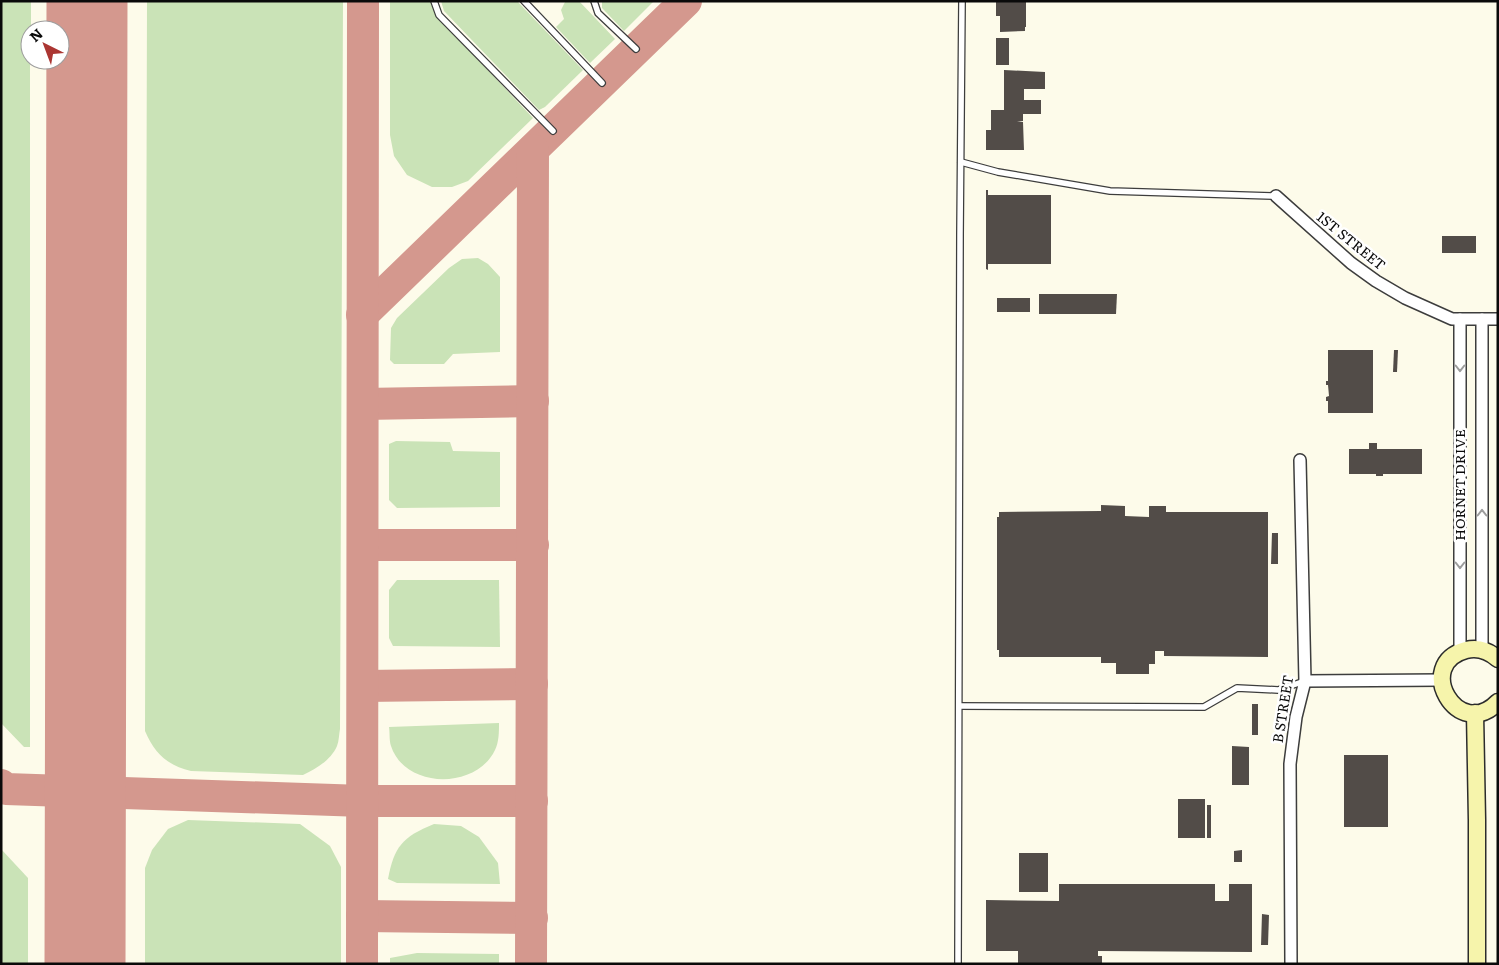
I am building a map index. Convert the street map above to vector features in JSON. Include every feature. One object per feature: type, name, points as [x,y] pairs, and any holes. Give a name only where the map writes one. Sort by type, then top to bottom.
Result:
[{"type":"main road","points":[[1498,659],[1482,650],[1471,648],[1460,651],[1447,663],[1441,680],[1443,690],[1451,703],[1465,712],[1485,711],[1498,702]]},
{"type":"main road","points":[[1475,713],[1477,964]]},
{"type":"street","name":"1ST STREET","points":[[1276,196],[1351,263],[1376,281],[1405,298],[1452,319],[1498,319]]},
{"type":"street","name":"HORNET DRIVE","points":[[1460,319],[1460,651]]},
{"type":"street","name":"HORNET DRIVE","points":[[1482,319],[1482,650]]},
{"type":"street","name":"B STREET","points":[[1291,964],[1290,764],[1296,717],[1305,682],[1300,460]]},
{"type":"street","points":[[1305,682],[1441,680]]},
{"type":"lane","points":[[434,1],[439,15],[553,131]]},
{"type":"lane","points":[[524,1],[602,83]]},
{"type":"lane","points":[[594,1],[598,13],[636,49]]},
{"type":"lane","points":[[958,964],[962,1]]},
{"type":"lane","points":[[960,162],[998,172],[1110,191],[1276,196]]},
{"type":"lane","points":[[959,706],[1204,707],[1237,688],[1278,690],[1305,682]]},
{"type":"green space","points":[[1,1],[31,1],[31,20],[20,20],[20,70],[30,70],[30,747],[24,747],[1,723]]},
{"type":"green space","points":[[147,1],[343,1],[340,729],[337,746],[331,756],[318,767],[303,775],[191,771],[183,769],[169,762],[158,752],[145,731]]},
{"type":"green space","points":[[390,1],[430,1],[435,14],[533,118],[468,181],[452,187],[432,187],[407,175],[394,156],[390,135]]},
{"type":"green space","points":[[441,1],[517,1],[583,70],[545,107],[539,110],[444,11]]},
{"type":"green space","points":[[579,1],[615,39],[590,63],[556,27],[564,19],[561,10],[565,2]]},
{"type":"green space","points":[[602,1],[654,1],[624,31],[602,8]]},
{"type":"green space","points":[[478,258],[488,264],[500,277],[500,352],[453,354],[444,364],[394,364],[390,360],[391,328],[397,318],[449,268],[462,259]]},
{"type":"green space","points":[[396,441],[450,442],[453,451],[500,452],[500,507],[397,508],[389,500],[389,444]]},
{"type":"green space","points":[[397,580],[499,580],[500,647],[393,646],[389,638],[389,590]]},
{"type":"green space","points":[[499,723],[496,747],[486,763],[473,772],[457,778],[425,777],[410,770],[399,760],[390,744],[389,727]]},
{"type":"green space","points":[[188,820],[300,824],[330,846],[341,867],[341,964],[145,964],[145,868],[152,850],[168,829]]},
{"type":"green space","points":[[434,824],[461,826],[479,837],[498,863],[500,884],[397,883],[388,879],[393,859],[401,844],[414,834]]},
{"type":"green space","points":[[1,849],[28,878],[28,964],[1,964]]},
{"type":"green space","points":[[417,953],[499,954],[499,964],[390,964],[390,958]]},
{"type":"building","points":[[996,1],[1026,1],[1025,31],[1000,32],[1000,16],[996,16]]},
{"type":"building","points":[[996,38],[1009,38],[1009,65],[996,65]]},
{"type":"building","points":[[1004,70],[1045,72],[1045,89],[1024,89],[1024,100],[1041,100],[1041,114],[1023,114],[1023,121],[1017,121],[1023,122],[1024,150],[986,150],[986,130],[991,130],[991,110],[1004,110]]},
{"type":"building","points":[[986,190],[988,190],[988,195],[1051,195],[1051,264],[988,264],[988,270],[986,269]]},
{"type":"building","points":[[1442,236],[1476,236],[1476,253],[1442,253]]},
{"type":"building","points":[[1039,294],[1117,294],[1116,314],[1039,314]]},
{"type":"building","points":[[997,298],[1030,298],[1030,312],[997,312]]},
{"type":"building","points":[[1328,350],[1373,350],[1373,413],[1328,413],[1326,397],[1329,396],[1326,381],[1328,381]]},
{"type":"building","points":[[1394,350],[1398,350],[1397,372],[1393,372]]},
{"type":"building","points":[[1369,443],[1377,443],[1377,449],[1422,449],[1422,474],[1383,474],[1383,476],[1376,476],[1376,474],[1349,474],[1349,449],[1369,449]]},
{"type":"building","points":[[1101,505],[1125,506],[1125,516],[1149,517],[1149,506],[1166,506],[1166,512],[1268,512],[1268,657],[1164,656],[1164,651],[1155,651],[1155,664],[1149,664],[1149,674],[1116,674],[1116,663],[1101,663],[1101,657],[999,657],[999,650],[997,650],[997,517],[999,517],[999,512],[1101,511]]},
{"type":"building","points":[[1272,533],[1278,533],[1278,564],[1271,564]]},
{"type":"building","points":[[1252,704],[1258,704],[1258,735],[1252,735]]},
{"type":"building","points":[[1232,746],[1249,747],[1249,785],[1232,785]]},
{"type":"building","points":[[1344,755],[1388,755],[1388,827],[1344,827]]},
{"type":"building","points":[[1178,799],[1205,799],[1205,838],[1178,838]]},
{"type":"building","points":[[1207,805],[1211,805],[1211,838],[1207,838]]},
{"type":"building","points":[[1242,850],[1242,862],[1234,862],[1234,851]]},
{"type":"building","points":[[1019,853],[1048,853],[1048,892],[1019,892]]},
{"type":"building","points":[[1059,884],[1215,884],[1215,901],[1229,901],[1229,884],[1252,884],[1252,952],[1098,951],[1098,956],[1102,956],[1102,964],[1018,964],[1018,951],[986,951],[986,900],[1059,901]]},
{"type":"building","points":[[1262,914],[1269,915],[1268,945],[1261,945]]},
{"type":"taxiway","points":[[362,964],[363,1]]},
{"type":"taxiway","points":[[362,315],[686,1]]},
{"type":"taxiway","points":[[531,964],[533,150]]},
{"type":"taxiway","points":[[363,404],[533,401]]},
{"type":"taxiway","points":[[363,545],[533,545]]},
{"type":"taxiway","points":[[363,686],[532,684]]},
{"type":"taxiway","points":[[1,785],[6,789],[363,801],[532,801]]},
{"type":"taxiway","points":[[362,916],[532,918]]},
{"type":"runway","points":[[85,964],[87,1]]}]
